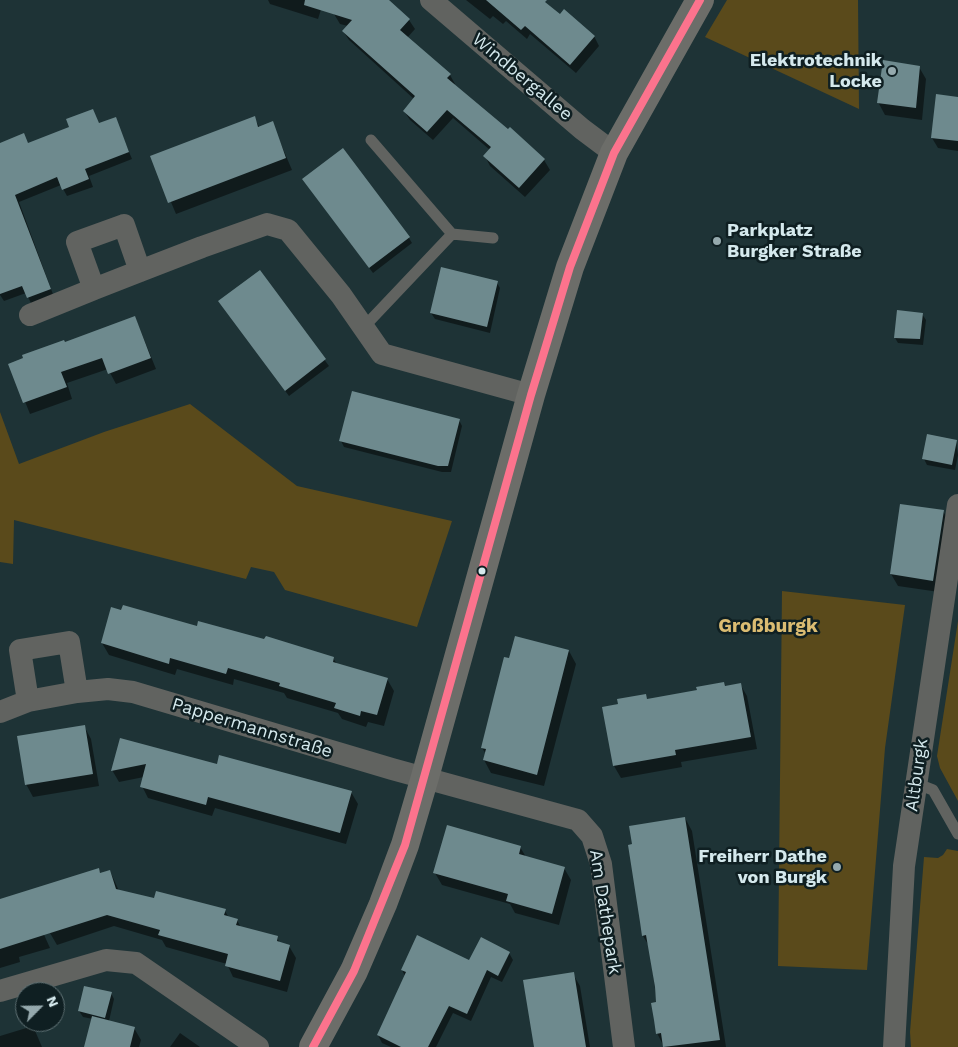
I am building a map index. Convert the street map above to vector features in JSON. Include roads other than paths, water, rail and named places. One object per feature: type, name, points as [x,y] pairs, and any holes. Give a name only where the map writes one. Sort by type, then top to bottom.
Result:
[{"type":"main road","points":[[314,1047],[354,971],[383,904],[426,778],[531,395],[570,267],[614,153],[700,0]]},
{"type":"street","name":"Windbergallee","points":[[431,0],[582,129],[614,153]]},
{"type":"street","points":[[30,314],[268,224],[288,230],[341,295],[382,354],[531,395]]},
{"type":"street","points":[[94,289],[77,242],[124,226],[140,271]]},
{"type":"street","name":"Altburgk","points":[[894,1047],[904,866],[958,505]]},
{"type":"street","points":[[28,701],[20,650],[69,642],[77,692]]},
{"type":"street","name":"Pappermannstraße","points":[[0,712],[28,701],[77,692],[108,689],[133,692],[426,778]]},
{"type":"street","name":"Am Dathepark","points":[[426,778],[578,820],[592,836],[601,864],[624,1047]]},
{"type":"street","points":[[0,991],[106,960],[136,963],[258,1047]]},
{"type":"lane","points":[[371,140],[452,234],[493,238]]},
{"type":"lane","points":[[363,328],[452,234]]},
{"type":"lane","points":[[916,783],[933,790],[953,818],[958,834]]},
{"type":"place","name":"Elektrotechnik Locke","points":[[892,71]]},
{"type":"place","name":"Parkplatz Burgker Straße","points":[[717,241]]},
{"type":"place","name":"Freiherr Dathe von Burgk","points":[[837,867]]},
{"type":"district","name":"Großburgk","points":[[768,626]]}]
